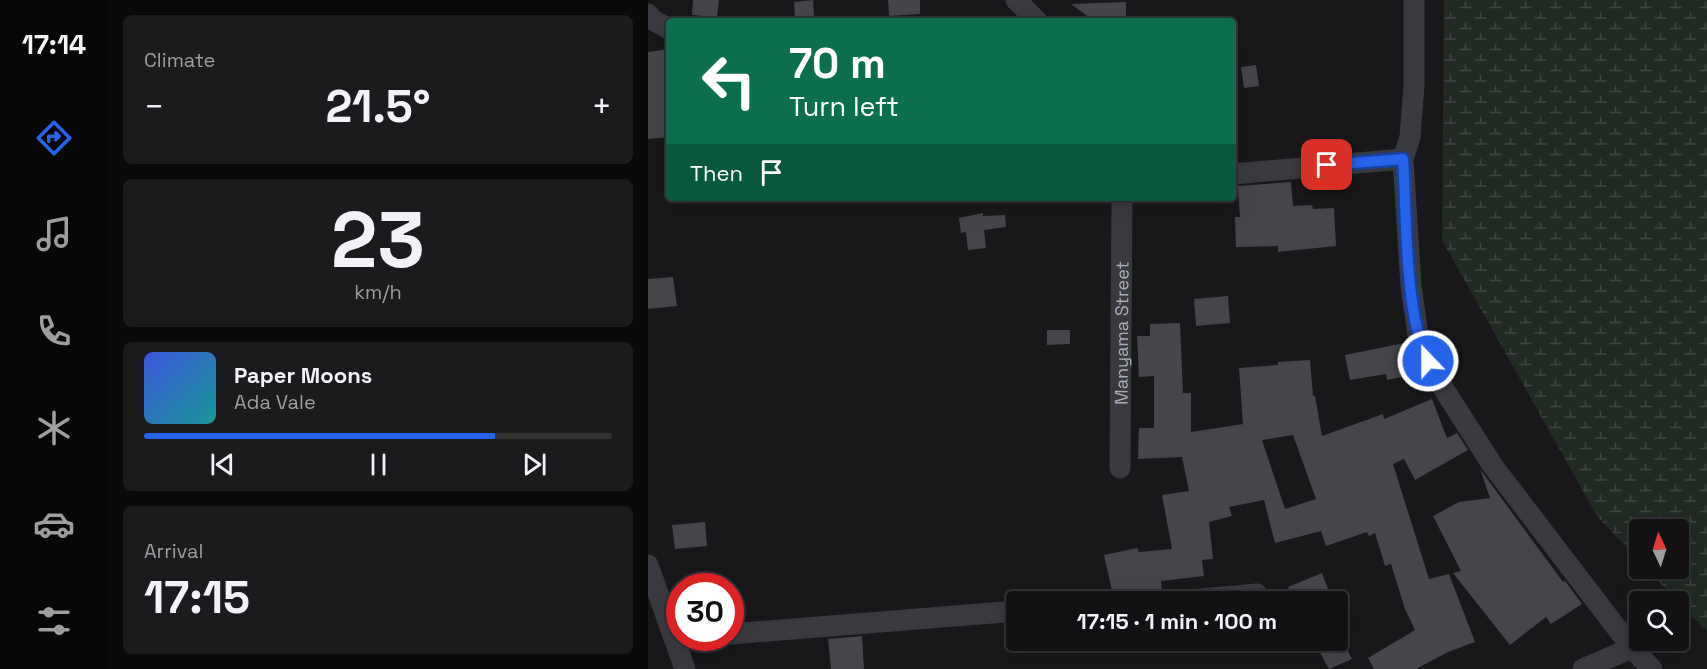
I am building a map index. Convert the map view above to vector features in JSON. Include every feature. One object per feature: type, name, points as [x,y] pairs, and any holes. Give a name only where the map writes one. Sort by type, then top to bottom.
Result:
[{"type":"street","points":[[1017,0],[1034,18]]},
{"type":"street","points":[[1414,0],[1414,85],[1410,137],[1403,159],[1411,286],[1419,342],[1438,380],[1493,466],[1629,644]]},
{"type":"street","points":[[648,14],[653,20],[666,27]]},
{"type":"street","points":[[1236,174],[1403,159]]},
{"type":"street","name":"Manyama Street","points":[[1120,468],[1123,201]]},
{"type":"street","points":[[648,565],[666,613]]},
{"type":"street","points":[[744,633],[1006,612]]},
{"type":"street","points":[[1583,669],[1629,649]]},
{"type":"street","points":[[679,651],[685,669]]},
{"type":"street","points":[[1635,651],[1652,669]]},
{"type":"green space","points":[[1444,0],[1707,0],[1707,632],[1689,613],[1689,591],[1668,591],[1657,579],[1689,579],[1689,519],[1629,519],[1629,550],[1597,516],[1442,240]]},
{"type":"building","points":[[693,0],[719,0],[717,17],[692,15]]},
{"type":"building","points":[[813,0],[814,16],[795,18],[794,2]]},
{"type":"building","points":[[888,0],[920,0],[920,14],[889,16]]},
{"type":"building","points":[[1126,2],[1126,17],[1090,18],[1071,4]]},
{"type":"building","points":[[666,49],[666,137],[648,139],[648,52]]},
{"type":"building","points":[[1256,65],[1259,86],[1244,88],[1241,67]]},
{"type":"building","points":[[1291,182],[1293,206],[1312,205],[1313,209],[1334,208],[1336,246],[1278,252],[1278,246],[1236,247],[1235,217],[1240,217],[1238,186]]},
{"type":"building","points":[[983,213],[983,216],[1005,215],[1006,227],[984,230],[986,248],[968,250],[966,232],[961,233],[959,218]]},
{"type":"building","points":[[673,277],[677,306],[648,309],[648,279]]},
{"type":"building","points":[[1228,296],[1230,323],[1196,326],[1194,299]]},
{"type":"building","points":[[1180,323],[1183,393],[1191,393],[1191,432],[1243,424],[1239,368],[1278,365],[1278,362],[1310,360],[1313,396],[1315,396],[1322,436],[1383,414],[1384,419],[1432,399],[1447,438],[1457,433],[1468,450],[1415,480],[1404,459],[1393,464],[1429,579],[1449,574],[1475,642],[1448,652],[1416,669],[1374,669],[1368,658],[1415,630],[1405,609],[1391,564],[1385,566],[1375,533],[1369,536],[1367,532],[1326,546],[1321,531],[1275,543],[1264,500],[1229,507],[1232,516],[1209,522],[1213,559],[1202,560],[1204,576],[1161,581],[1162,591],[1144,591],[1144,589],[1112,591],[1104,555],[1137,548],[1139,552],[1172,549],[1162,495],[1189,491],[1182,457],[1138,459],[1139,428],[1154,428],[1154,376],[1139,377],[1137,336],[1150,336],[1150,324]],"holes":[[[1293,435],[1316,499],[1285,509],[1262,440]]]},
{"type":"building","points":[[1047,330],[1070,330],[1070,344],[1047,345]]},
{"type":"building","points":[[1404,343],[1411,375],[1387,380],[1386,374],[1350,380],[1345,355]]},
{"type":"building","points":[[1480,469],[1563,582],[1565,581],[1582,604],[1551,624],[1546,617],[1510,645],[1453,573],[1461,571],[1433,516],[1459,502],[1490,498]]},
{"type":"building","points":[[705,522],[707,546],[675,549],[672,525]]},
{"type":"building","points":[[1322,573],[1328,589],[1290,591],[1288,587]]},
{"type":"building","points":[[862,636],[864,669],[831,669],[828,639]]},
{"type":"building","points":[[1319,651],[1348,651],[1352,659],[1329,669]]},
{"type":"route","points":[[1327,165],[1403,159],[1411,286],[1419,342],[1428,361]]}]
